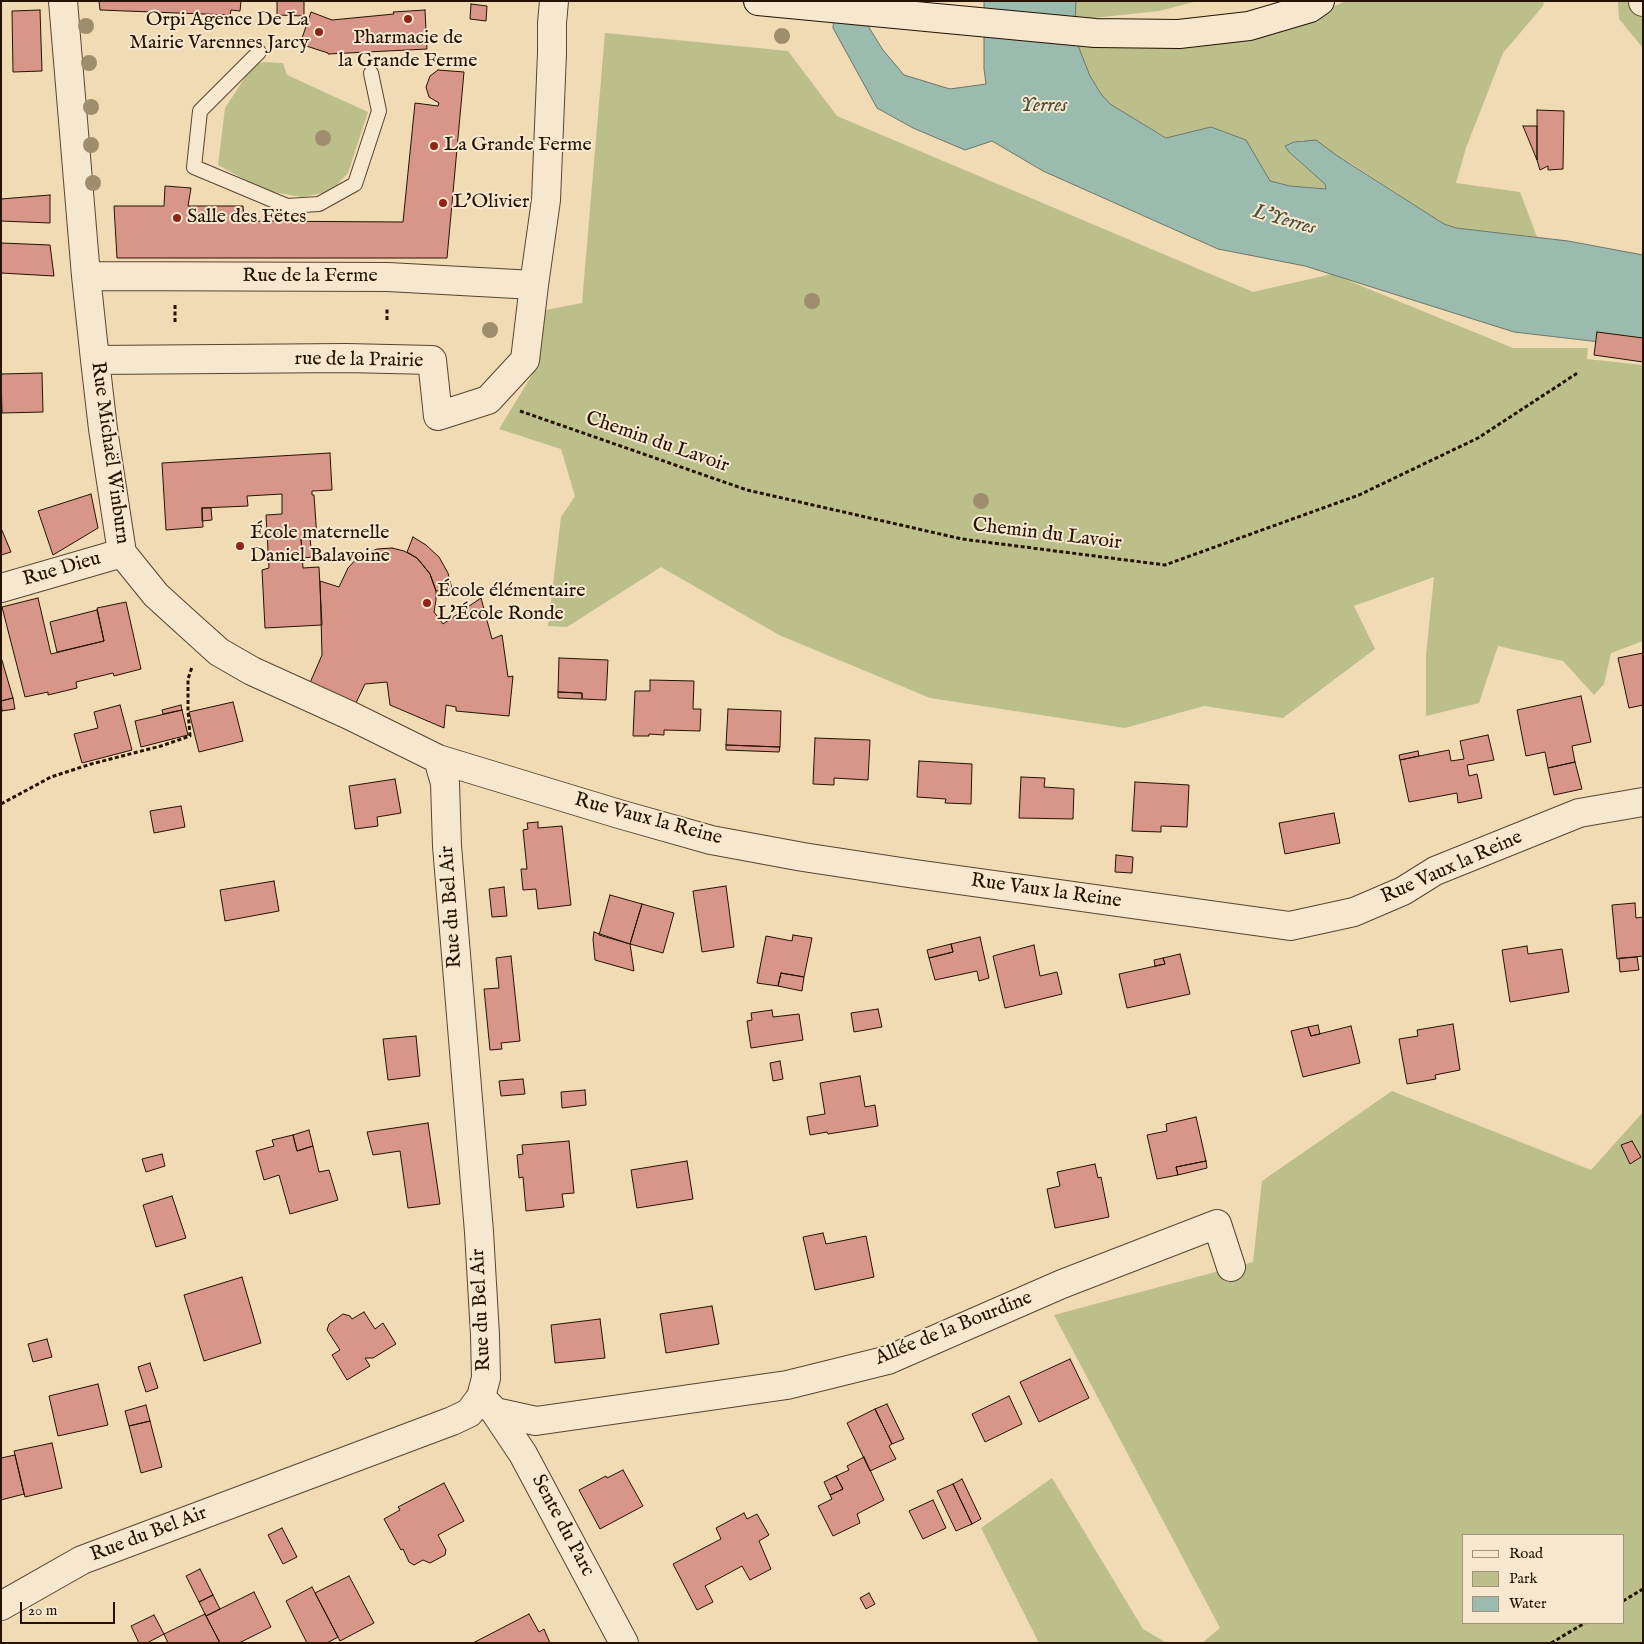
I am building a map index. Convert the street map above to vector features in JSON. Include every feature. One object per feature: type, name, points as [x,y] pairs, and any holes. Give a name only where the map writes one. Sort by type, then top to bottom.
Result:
[{"type":"street","name":"Rue Michaël Winburn","points":[[63,1],[86,276],[103,429],[122,553],[156,595],[219,652],[252,671],[349,715],[438,759]]},
{"type":"street","name":"rue de la Prairie","points":[[95,360],[346,358],[432,360],[438,416],[488,400],[525,360],[546,200],[554,1]]},
{"type":"street","points":[[768,2],[1095,33],[1179,34],[1249,26],[1310,8],[1320,1]]},
{"type":"street","name":"Rue de la Ferme","points":[[86,276],[388,277],[534,285]]},
{"type":"street","name":"Rue Dieu","points":[[1,588],[122,553]]},
{"type":"street","name":"Rue Vaux la Reine","points":[[438,759],[711,840],[803,857],[908,873],[1290,926],[1354,912],[1403,891],[1435,871],[1579,813],[1643,802]]},
{"type":"street","name":"Rue du Bel Air","points":[[1,1606],[82,1560],[452,1421],[488,1404],[479,1232],[446,846],[445,783],[438,759]]},
{"type":"street","name":"Allée de la Bourdine","points":[[488,1404],[536,1421],[786,1385],[888,1360],[1062,1284],[1217,1224],[1232,1268]]},
{"type":"street","name":"Sente du Parc","points":[[488,1404],[523,1454],[624,1643]]},
{"type":"lane","points":[[259,52],[200,111],[194,167],[287,206],[319,204],[355,184],[379,111],[371,73]]},
{"type":"path","name":"Chemin du Lavoir","points":[[488,400],[747,490],[962,539],[1165,565],[1367,491],[1478,438],[1579,372]]},
{"type":"path","points":[[1,804],[51,777],[190,736],[188,679],[204,639]]},
{"type":"path","points":[[1624,1600],[1643,1589]]},
{"type":"path","points":[[1552,1643],[1583,1624]]},
{"type":"green space","points":[[1076,1],[1198,1],[1159,11],[1075,20]]},
{"type":"green space","points":[[1346,1],[1544,1],[1543,6],[1503,53],[1466,148],[1456,183],[1520,192],[1537,237],[1455,228],[1444,224],[1352,164],[1303,140],[1285,147],[1325,184],[1326,189],[1290,186],[1270,181],[1246,140],[1211,127],[1167,138],[1110,104],[1101,94],[1090,76],[1077,44],[1054,33],[1289,26]]},
{"type":"green space","points":[[1618,1],[1643,1],[1643,48],[1619,19]]},
{"type":"green space","points":[[605,33],[788,51],[837,116],[1253,292],[1332,274],[1513,348],[1588,348],[1587,359],[1643,365],[1643,641],[1611,653],[1604,684],[1594,695],[1563,661],[1498,646],[1479,703],[1426,716],[1426,655],[1434,577],[1354,606],[1375,649],[1283,718],[1204,706],[1125,728],[930,698],[779,635],[661,567],[567,627],[548,626],[561,517],[575,496],[561,449],[499,429],[535,370],[546,310],[582,303]]},
{"type":"green space","points":[[264,62],[283,63],[287,75],[368,112],[348,173],[336,186],[323,193],[302,197],[273,192],[251,183],[218,165],[225,108],[248,73],[256,64]]},
{"type":"green space","points":[[1392,1091],[1591,1170],[1643,1112],[1643,1643],[1202,1643],[1220,1628],[1054,1315],[1253,1262],[1262,1181]]},
{"type":"green space","points":[[1052,1478],[1143,1629],[1167,1643],[1039,1643],[981,1528]]},
{"type":"water","name":"Yerres","points":[[835,1],[868,1],[868,26],[883,50],[904,75],[950,89],[986,84],[984,69],[984,1],[1076,1],[1077,43],[1090,76],[1101,94],[1110,104],[1166,138],[1211,127],[1246,140],[1270,181],[1290,186],[1326,189],[1325,184],[1289,152],[1285,146],[1294,142],[1316,140],[1336,155],[1444,224],[1456,228],[1568,241],[1643,255],[1643,347],[1514,332],[1305,266],[1218,249],[1043,171],[992,141],[965,150],[913,128],[877,108],[833,28]]},
{"type":"building","points":[[99,1],[241,1],[240,11],[231,10],[230,15],[100,10]]},
{"type":"building","points":[[277,1],[304,1],[304,16],[277,15]]},
{"type":"building","points":[[471,4],[487,6],[486,21],[470,19]]},
{"type":"building","points":[[40,10],[42,71],[13,72],[12,11]]},
{"type":"building","points":[[425,10],[427,49],[328,54],[300,44],[311,12],[332,20]]},
{"type":"building","name":"La Grande Ferme","points":[[438,70],[464,72],[447,258],[117,258],[114,206],[164,206],[165,186],[191,188],[188,206],[243,206],[244,221],[403,222],[415,103],[438,106],[439,103],[429,97],[426,87],[430,76]]},
{"type":"building","points":[[1537,110],[1564,111],[1563,169],[1548,170],[1548,166],[1540,170],[1537,160]]},
{"type":"building","points":[[1523,126],[1537,126],[1537,160]]},
{"type":"building","points":[[50,195],[50,223],[1,221],[1,199]]},
{"type":"building","points":[[1,243],[50,245],[54,276],[1,273]]},
{"type":"building","points":[[1597,332],[1643,338],[1643,362],[1594,355]]},
{"type":"building","points":[[42,373],[43,412],[2,413],[1,374]]},
{"type":"building","points":[[330,453],[332,490],[312,491],[312,495],[314,495],[317,538],[301,539],[303,568],[319,567],[322,625],[265,628],[262,570],[269,568],[266,515],[282,514],[282,494],[247,496],[248,506],[202,508],[203,527],[166,530],[162,463]]},
{"type":"building","points":[[91,494],[98,528],[53,555],[38,511]]},
{"type":"building","points":[[202,508],[211,508],[212,520],[202,521]]},
{"type":"building","points":[[1,528],[11,552],[1,555]]},
{"type":"building","points":[[413,537],[426,545],[439,557],[448,573],[452,589],[436,591],[430,574],[417,558],[407,552]]},
{"type":"building","points":[[310,538],[312,557],[303,558],[301,539]]},
{"type":"building","points":[[392,548],[404,551],[417,558],[430,574],[436,591],[434,612],[443,624],[481,598],[492,639],[502,635],[508,677],[513,676],[509,716],[456,711],[456,707],[446,705],[444,728],[390,705],[387,682],[365,684],[355,705],[309,685],[322,655],[320,581],[339,587],[348,568],[358,557],[377,549]]},
{"type":"building","points":[[38,598],[51,654],[104,641],[97,608],[126,602],[141,669],[114,676],[113,673],[76,682],[77,688],[48,695],[48,692],[25,697],[2,607]]},
{"type":"building","points":[[97,610],[104,641],[57,652],[50,622]]},
{"type":"building","points":[[1643,653],[1643,705],[1629,708],[1618,658]]},
{"type":"building","points":[[1,657],[13,698],[1,701]]},
{"type":"building","points":[[559,658],[608,660],[606,700],[582,699],[582,693],[558,692]]},
{"type":"building","points":[[650,680],[694,681],[693,709],[701,709],[700,731],[664,730],[664,735],[633,736],[635,691],[650,691]]},
{"type":"building","points":[[558,692],[582,693],[582,699],[558,698]]},
{"type":"building","points":[[1581,696],[1591,742],[1572,746],[1575,762],[1548,768],[1545,752],[1526,756],[1517,710]]},
{"type":"building","points":[[13,698],[15,709],[2,711],[1,701]]},
{"type":"building","points":[[233,702],[243,741],[199,752],[189,712]]},
{"type":"building","points":[[120,705],[132,750],[82,763],[74,734],[98,728],[94,712]]},
{"type":"building","points":[[181,705],[182,710],[163,714],[162,710]]},
{"type":"building","points":[[728,709],[781,711],[780,747],[726,745]]},
{"type":"building","points":[[182,710],[188,735],[141,747],[135,721]]},
{"type":"building","points":[[1488,735],[1494,760],[1467,765],[1469,776],[1477,774],[1482,798],[1458,803],[1457,793],[1409,802],[1400,760],[1449,750],[1451,761],[1464,759],[1460,741]]},
{"type":"building","points":[[815,738],[870,740],[868,780],[834,778],[834,785],[813,784]]},
{"type":"building","points":[[726,745],[780,747],[779,752],[726,750]]},
{"type":"building","points":[[1418,751],[1419,756],[1400,760],[1399,755]]},
{"type":"building","points":[[919,761],[972,764],[971,804],[945,803],[946,799],[917,797]]},
{"type":"building","points":[[1575,762],[1582,789],[1554,795],[1548,768]]},
{"type":"building","points":[[1021,777],[1045,778],[1044,787],[1074,789],[1073,819],[1019,818]]},
{"type":"building","points":[[395,779],[401,813],[377,817],[378,826],[355,829],[349,786]]},
{"type":"building","points":[[1135,782],[1189,785],[1187,827],[1161,826],[1161,832],[1132,831]]},
{"type":"building","points":[[181,806],[185,827],[154,833],[150,811]]},
{"type":"building","points":[[1334,813],[1340,843],[1285,854],[1279,823]]},
{"type":"building","points":[[538,822],[538,828],[562,826],[571,905],[538,909],[536,889],[523,890],[521,869],[527,869],[523,830],[528,829],[527,823]]},
{"type":"building","points":[[1116,855],[1133,857],[1132,873],[1115,872]]},
{"type":"building","points":[[274,881],[279,911],[225,921],[220,890]]},
{"type":"building","points":[[726,886],[734,947],[702,952],[693,891]]},
{"type":"building","points":[[504,887],[507,916],[492,917],[489,889]]},
{"type":"building","points":[[610,895],[642,904],[630,944],[599,935]]},
{"type":"building","points":[[1635,903],[1636,918],[1643,917],[1643,956],[1617,959],[1612,905]]},
{"type":"building","points":[[642,904],[674,913],[663,953],[630,944]]},
{"type":"building","points":[[594,932],[630,944],[634,971],[595,960]]},
{"type":"building","points":[[793,935],[812,938],[804,977],[781,973],[778,986],[757,983],[766,936],[792,941]]},
{"type":"building","points":[[980,937],[989,978],[979,981],[977,971],[935,980],[929,958],[953,952],[951,944]]},
{"type":"building","points":[[951,944],[953,952],[929,958],[927,950]]},
{"type":"building","points":[[1034,945],[1040,976],[1057,972],[1062,994],[1005,1008],[993,956]]},
{"type":"building","points":[[1527,946],[1528,954],[1562,949],[1569,992],[1510,1002],[1502,950]]},
{"type":"building","points":[[1180,954],[1190,994],[1127,1008],[1119,974],[1165,964],[1163,958]]},
{"type":"building","points":[[511,956],[520,1041],[501,1043],[502,1049],[490,1050],[484,989],[499,988],[496,958]]},
{"type":"building","points":[[1637,957],[1639,970],[1620,972],[1619,958]]},
{"type":"building","points":[[1163,958],[1165,964],[1155,966],[1154,960]]},
{"type":"building","points":[[781,973],[804,977],[802,991],[778,986]]},
{"type":"building","points":[[878,1009],[882,1027],[854,1032],[851,1013]]},
{"type":"building","points":[[772,1010],[773,1017],[799,1014],[803,1040],[751,1048],[747,1021],[752,1020],[751,1013]]},
{"type":"building","points":[[1453,1024],[1460,1070],[1435,1075],[1436,1079],[1407,1084],[1399,1039],[1418,1036],[1417,1030]]},
{"type":"building","points":[[1318,1025],[1320,1034],[1311,1036],[1308,1027]]},
{"type":"building","points":[[1351,1026],[1360,1063],[1303,1077],[1291,1031],[1308,1027],[1311,1036]]},
{"type":"building","points":[[416,1036],[420,1076],[388,1080],[383,1039]]},
{"type":"building","points":[[780,1061],[783,1079],[773,1081],[770,1063]]},
{"type":"building","points":[[860,1076],[865,1107],[875,1105],[878,1126],[810,1135],[807,1117],[825,1114],[820,1083]]},
{"type":"building","points":[[523,1079],[525,1094],[501,1096],[499,1081]]},
{"type":"building","points":[[585,1090],[586,1105],[562,1108],[561,1092]]},
{"type":"building","points":[[1196,1117],[1206,1161],[1176,1167],[1178,1175],[1157,1179],[1147,1135],[1167,1131],[1166,1124]]},
{"type":"building","points":[[428,1123],[440,1204],[408,1208],[400,1151],[373,1155],[367,1132]]},
{"type":"building","points":[[309,1130],[313,1146],[297,1151],[293,1135]]},
{"type":"building","points":[[293,1135],[297,1151],[313,1146],[319,1172],[329,1170],[338,1200],[290,1214],[279,1175],[264,1180],[256,1151],[274,1146],[272,1140]]},
{"type":"building","points":[[569,1141],[574,1193],[562,1194],[564,1207],[526,1211],[523,1177],[519,1178],[517,1155],[523,1154],[522,1145]]},
{"type":"building","points":[[1632,1141],[1641,1157],[1630,1164],[1621,1145]]},
{"type":"building","points":[[162,1154],[165,1166],[146,1172],[142,1159]]},
{"type":"building","points":[[687,1161],[693,1199],[637,1208],[631,1170]]},
{"type":"building","points":[[1206,1161],[1207,1168],[1178,1175],[1176,1167]]},
{"type":"building","points":[[1095,1164],[1098,1178],[1101,1177],[1109,1217],[1055,1228],[1047,1189],[1060,1186],[1057,1172]]},
{"type":"building","points":[[172,1196],[186,1238],[156,1247],[143,1205]]},
{"type":"building","points":[[823,1233],[826,1244],[866,1236],[874,1277],[815,1290],[803,1237]]},
{"type":"building","points":[[242,1277],[261,1343],[204,1361],[184,1295]]},
{"type":"building","points":[[712,1306],[719,1344],[666,1353],[660,1314]]},
{"type":"building","points":[[364,1312],[375,1329],[383,1323],[396,1344],[373,1358],[365,1358],[370,1366],[347,1380],[332,1355],[340,1350],[327,1330],[329,1324],[343,1314],[350,1316],[352,1319]]},
{"type":"building","points":[[600,1319],[605,1358],[555,1363],[551,1325]]},
{"type":"building","points":[[47,1339],[52,1357],[33,1362],[28,1344]]},
{"type":"building","points":[[1070,1359],[1089,1398],[1039,1422],[1020,1382]]},
{"type":"building","points":[[150,1363],[158,1388],[146,1392],[138,1367]]},
{"type":"building","points":[[98,1384],[108,1425],[58,1436],[49,1396]]},
{"type":"building","points":[[1009,1396],[1022,1424],[985,1442],[972,1414]]},
{"type":"building","points":[[887,1404],[904,1439],[892,1444],[875,1409]]},
{"type":"building","points":[[146,1405],[150,1421],[129,1426],[125,1411]]},
{"type":"building","points":[[875,1409],[892,1444],[889,1446],[896,1459],[870,1471],[847,1423]]},
{"type":"building","points":[[150,1421],[162,1467],[141,1473],[129,1426]]},
{"type":"building","points":[[52,1443],[62,1488],[25,1497],[14,1451]]},
{"type":"building","points":[[15,1455],[24,1494],[1,1500],[1,1458]]},
{"type":"building","points":[[864,1457],[884,1500],[857,1514],[860,1523],[833,1536],[818,1506],[832,1499],[830,1495],[843,1489],[836,1476],[849,1470],[847,1466]]},
{"type":"building","points":[[623,1470],[643,1506],[600,1529],[579,1490],[606,1476],[607,1478]]},
{"type":"building","points":[[836,1476],[843,1489],[830,1495],[824,1482]]},
{"type":"building","points":[[962,1479],[981,1519],[972,1524],[953,1484]]},
{"type":"building","points":[[444,1483],[464,1521],[438,1535],[446,1550],[445,1555],[430,1563],[423,1560],[414,1565],[409,1562],[403,1549],[401,1550],[384,1519],[400,1510],[398,1507]]},
{"type":"building","points":[[953,1484],[972,1524],[956,1531],[937,1491]]},
{"type":"building","points":[[933,1500],[946,1528],[923,1539],[909,1511]]},
{"type":"building","points":[[744,1513],[747,1519],[757,1514],[769,1535],[759,1541],[771,1569],[750,1580],[742,1566],[705,1586],[713,1602],[697,1610],[673,1564],[721,1539],[716,1528]]},
{"type":"building","points":[[282,1528],[297,1557],[283,1564],[268,1535]]},
{"type":"building","points":[[200,1569],[213,1595],[199,1602],[186,1576]]},
{"type":"building","points":[[349,1576],[374,1623],[340,1641],[315,1593]]},
{"type":"building","points":[[312,1587],[338,1637],[327,1643],[307,1643],[286,1601]]},
{"type":"building","points":[[254,1592],[271,1627],[239,1643],[220,1643],[206,1616]]},
{"type":"building","points":[[869,1593],[875,1604],[866,1609],[860,1598]]},
{"type":"building","points":[[213,1595],[220,1609],[206,1616],[199,1602]]},
{"type":"building","points":[[205,1614],[220,1643],[168,1643],[164,1634]]},
{"type":"building","points":[[529,1614],[539,1632],[544,1629],[550,1643],[473,1643]]},
{"type":"building","points":[[154,1615],[164,1634],[147,1643],[139,1643],[131,1626]]},
{"type":"place","name":"Pharmacie de la Grande Ferme","points":[[408,19]]},
{"type":"place","name":"Orpi Agence De La Mairie Varennes Jarcy","points":[[319,32]]},
{"type":"place","name":"La Grande Ferme","points":[[434,146]]},
{"type":"place","name":"L'Olivier","points":[[443,203]]},
{"type":"place","name":"Salle des Fëtes","points":[[177,218]]},
{"type":"place","name":"École maternelle Daniel Balavoine","points":[[240,546]]},
{"type":"place","name":"École élémentaire L'École Ronde","points":[[427,603]]},
{"type":"water label","name":"L'Yerres","points":[[1284,221]]}]
